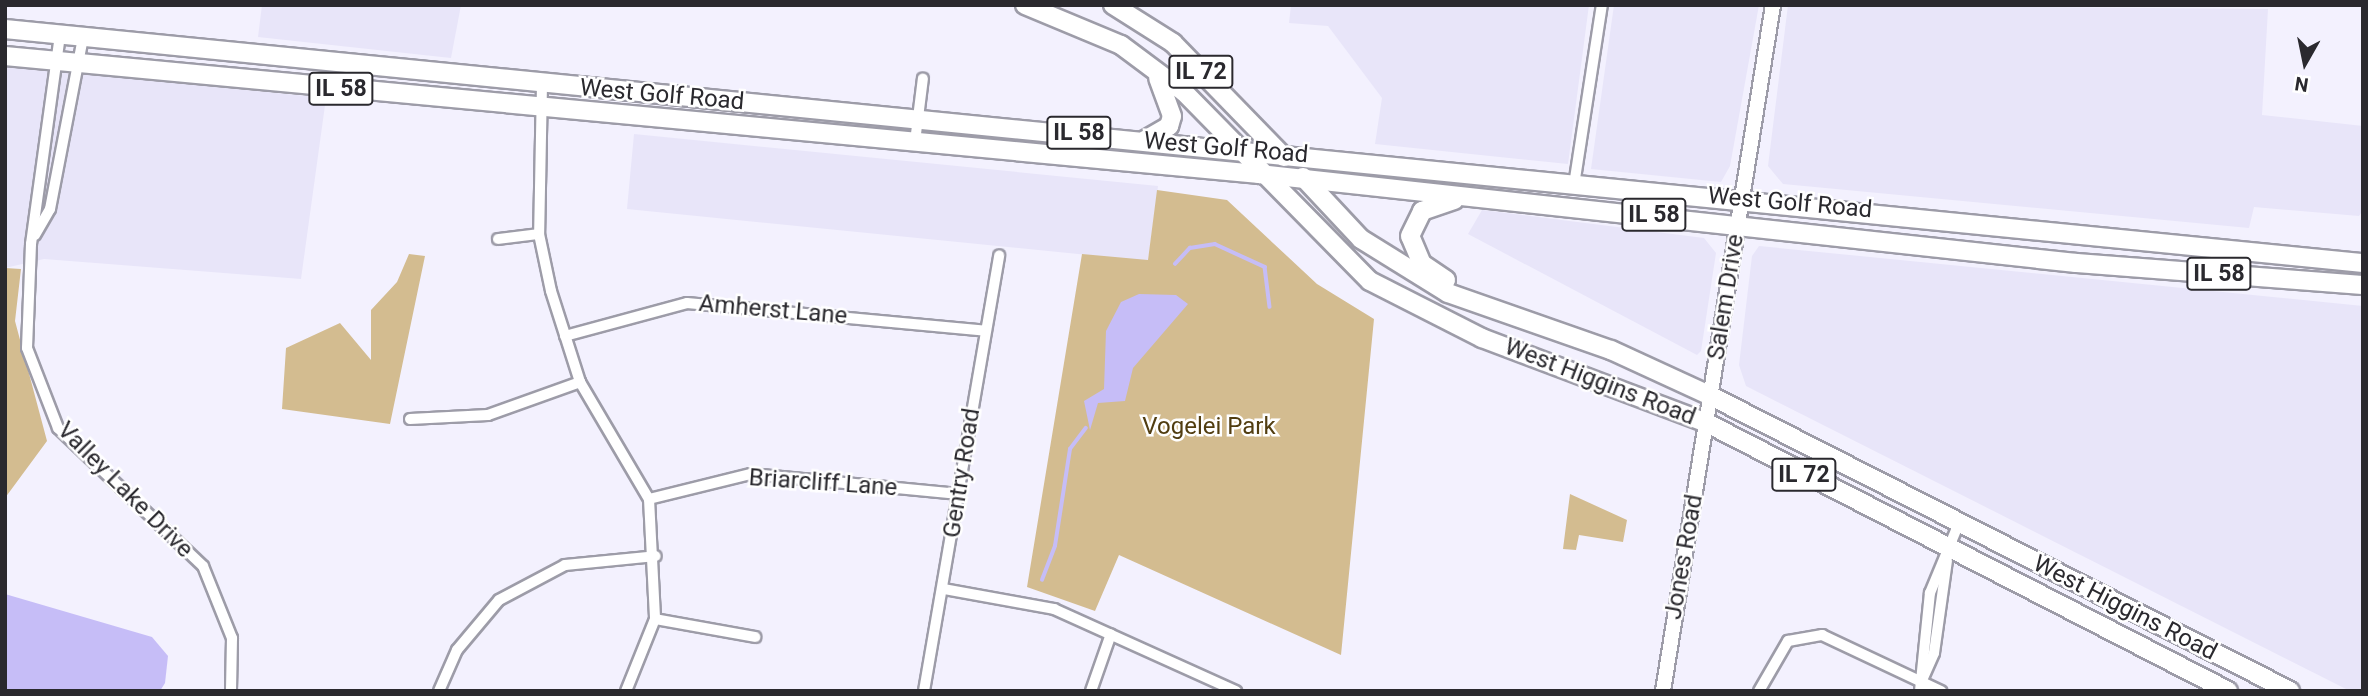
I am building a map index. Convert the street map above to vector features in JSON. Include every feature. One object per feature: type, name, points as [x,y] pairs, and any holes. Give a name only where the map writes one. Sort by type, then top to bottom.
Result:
[{"type":"main road","name":"West Higgins Road","points":[[1024,5],[1121,45],[1144,61],[1184,92],[1240,150],[1259,174],[1338,254],[1417,307],[1707,423],[1948,551],[2228,691]]},
{"type":"main road","name":"West Higgins Road","points":[[1113,5],[1173,43],[1383,255],[1448,293],[1611,350],[1711,396],[2290,691]]},
{"type":"main road","name":"West Golf Road","points":[[5,29],[542,83],[1280,152],[1574,185],[1741,199],[2363,263]]},
{"type":"main road","name":"West Golf Road","points":[[5,55],[540,108],[1259,174],[1737,223],[2076,263],[2363,285]]},
{"type":"main road","points":[[1144,61],[1173,105],[1169,126],[1146,140]]},
{"type":"main road","points":[[1467,197],[1422,211],[1411,242],[1422,264],[1484,305]]},
{"type":"street","points":[[1574,185],[1602,5]]},
{"type":"street","name":"Salem Drive","points":[[1707,423],[1773,5]]},
{"type":"street","name":"Valley Lake Drive","points":[[60,35],[31,244],[24,322],[44,402],[78,449],[203,566],[232,638],[231,691]]},
{"type":"street","name":"Valley Lake Drive","points":[[31,244],[50,209],[83,38]]},
{"type":"street","points":[[915,142],[923,78]]},
{"type":"street","points":[[542,83],[539,234],[565,336],[580,382],[649,499],[656,556],[655,620],[626,691]]},
{"type":"street","points":[[498,239],[539,234]]},
{"type":"street","name":"Gentry Road","points":[[924,691],[944,589],[999,255]]},
{"type":"street","name":"Amherst Lane","points":[[565,336],[687,303],[986,331]]},
{"type":"street","points":[[410,419],[488,415],[580,382]]},
{"type":"street","name":"Jones Road","points":[[1663,691],[1707,423]]},
{"type":"street","name":"Briarcliff Lane","points":[[649,499],[751,474],[959,494]]},
{"type":"street","points":[[1921,685],[1934,653],[1948,551],[1959,523]]},
{"type":"street","points":[[439,691],[457,650],[499,600],[565,565],[656,556]]},
{"type":"street","points":[[944,589],[1040,605],[1236,691]]},
{"type":"street","points":[[655,620],[755,637]]},
{"type":"street","points":[[1091,691],[1111,634]]},
{"type":"street","points":[[1759,691],[1788,641],[1839,638],[1921,685],[1941,691]]},
{"type":"shaded area","points":[[262,5],[461,5],[451,58],[258,37]]},
{"type":"shaded area","points":[[1291,5],[1589,5],[1568,164],[1375,144],[1382,98],[1328,26],[1289,23]]},
{"type":"shaded area","points":[[1614,5],[1759,5],[1730,166],[1721,182],[1591,169]]},
{"type":"shaded area","points":[[1788,5],[2268,9],[2262,115],[2363,126],[2363,210],[2359,216],[2254,207],[2249,228],[1783,184],[1768,166]]},
{"type":"shaded area","points":[[5,66],[326,98],[301,279],[44,259],[5,268]]},
{"type":"shaded area","points":[[634,134],[1158,186],[1148,261],[627,209]]},
{"type":"shaded area","points":[[1482,210],[1704,238],[1716,253],[1701,351],[1697,355],[1468,234]]},
{"type":"shaded area","points":[[1759,246],[2363,306],[2363,691],[2350,691],[1746,386],[1739,365],[1752,256]]},
{"type":"shaded area","points":[[1139,294],[1176,295],[1188,304],[1133,368],[1125,401],[1098,403],[1090,430],[1084,401],[1104,389],[1106,331],[1121,302]]},
{"type":"shaded area","points":[[5,594],[152,637],[168,656],[165,683],[160,691],[5,691]]},
{"type":"green space","name":"Vogelei Park","points":[[1157,190],[1227,200],[1317,284],[1374,319],[1341,655],[1119,555],[1095,611],[1027,587],[1082,254],[1148,260]]},
{"type":"green space","points":[[409,254],[425,256],[390,424],[282,409],[286,348],[340,323],[371,360],[371,310],[397,282]]},
{"type":"green space","points":[[5,268],[21,269],[15,321],[47,441],[5,498]]},
{"type":"green space","points":[[1570,494],[1627,520],[1623,542],[1579,535],[1576,550],[1563,549]]},
{"type":"waterway","points":[[1175,264],[1190,248],[1215,244],[1265,267],[1270,307]]},
{"type":"waterway","points":[[1042,580],[1055,546],[1070,449],[1086,428]]}]
